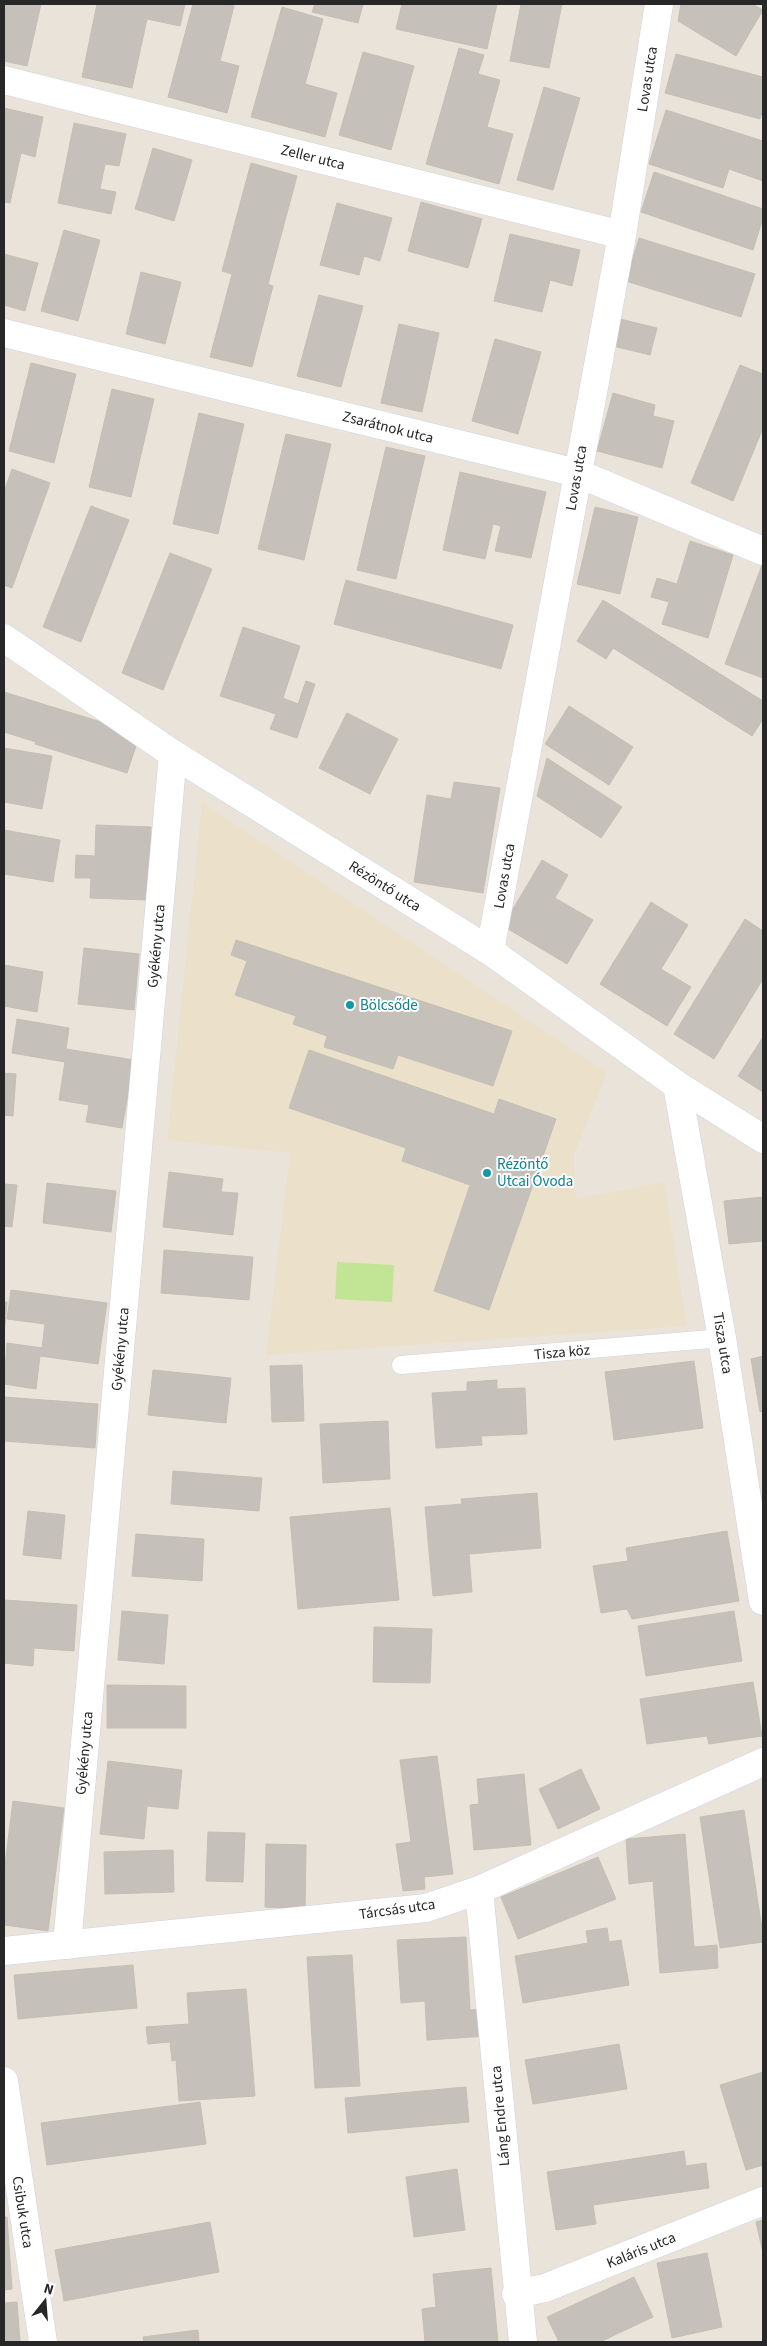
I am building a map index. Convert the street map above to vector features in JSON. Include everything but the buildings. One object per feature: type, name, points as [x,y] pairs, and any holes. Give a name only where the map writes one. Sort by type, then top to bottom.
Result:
[{"type":"street","name":"Lovas utca","points":[[490,951],[622,235],[659,4]]},
{"type":"street","name":"Zeller utca","points":[[4,80],[622,235]]},
{"type":"street","name":"Zsarátnok utca","points":[[4,333],[577,473],[763,551]]},
{"type":"street","name":"Rézöntő utca","points":[[4,638],[173,754],[490,951],[677,1085],[763,1139]]},
{"type":"street","name":"Gyékény utca","points":[[67,1945],[173,754]]},
{"type":"street","name":"Tisza utca","points":[[677,1085],[722,1338],[763,1601]]},
{"type":"street","name":"Tárcsás utca","points":[[4,1951],[426,1908],[478,1890],[763,1762]]},
{"type":"street","name":"Láng Endre utca","points":[[478,1890],[516,2294],[523,2342]]},
{"type":"street","name":"Csibuk utca","points":[[4,2081],[43,2342]]},
{"type":"street","name":"Kaláris utca","points":[[516,2294],[545,2288],[763,2200]]},
{"type":"lane","name":"Tisza köz","points":[[401,1365],[722,1338]]},
{"type":"shaded area","points":[[202,802],[607,1072],[574,1155],[576,1199],[664,1182],[687,1326],[266,1355],[290,1153],[167,1140]]},
{"type":"green space","points":[[337,1262],[394,1265],[392,1302],[335,1299]]},
{"type":"place","name":"Bölcsőde","points":[[350,1005]]},
{"type":"place","name":"Rézöntő Utcai Óvoda","points":[[487,1173]]}]
